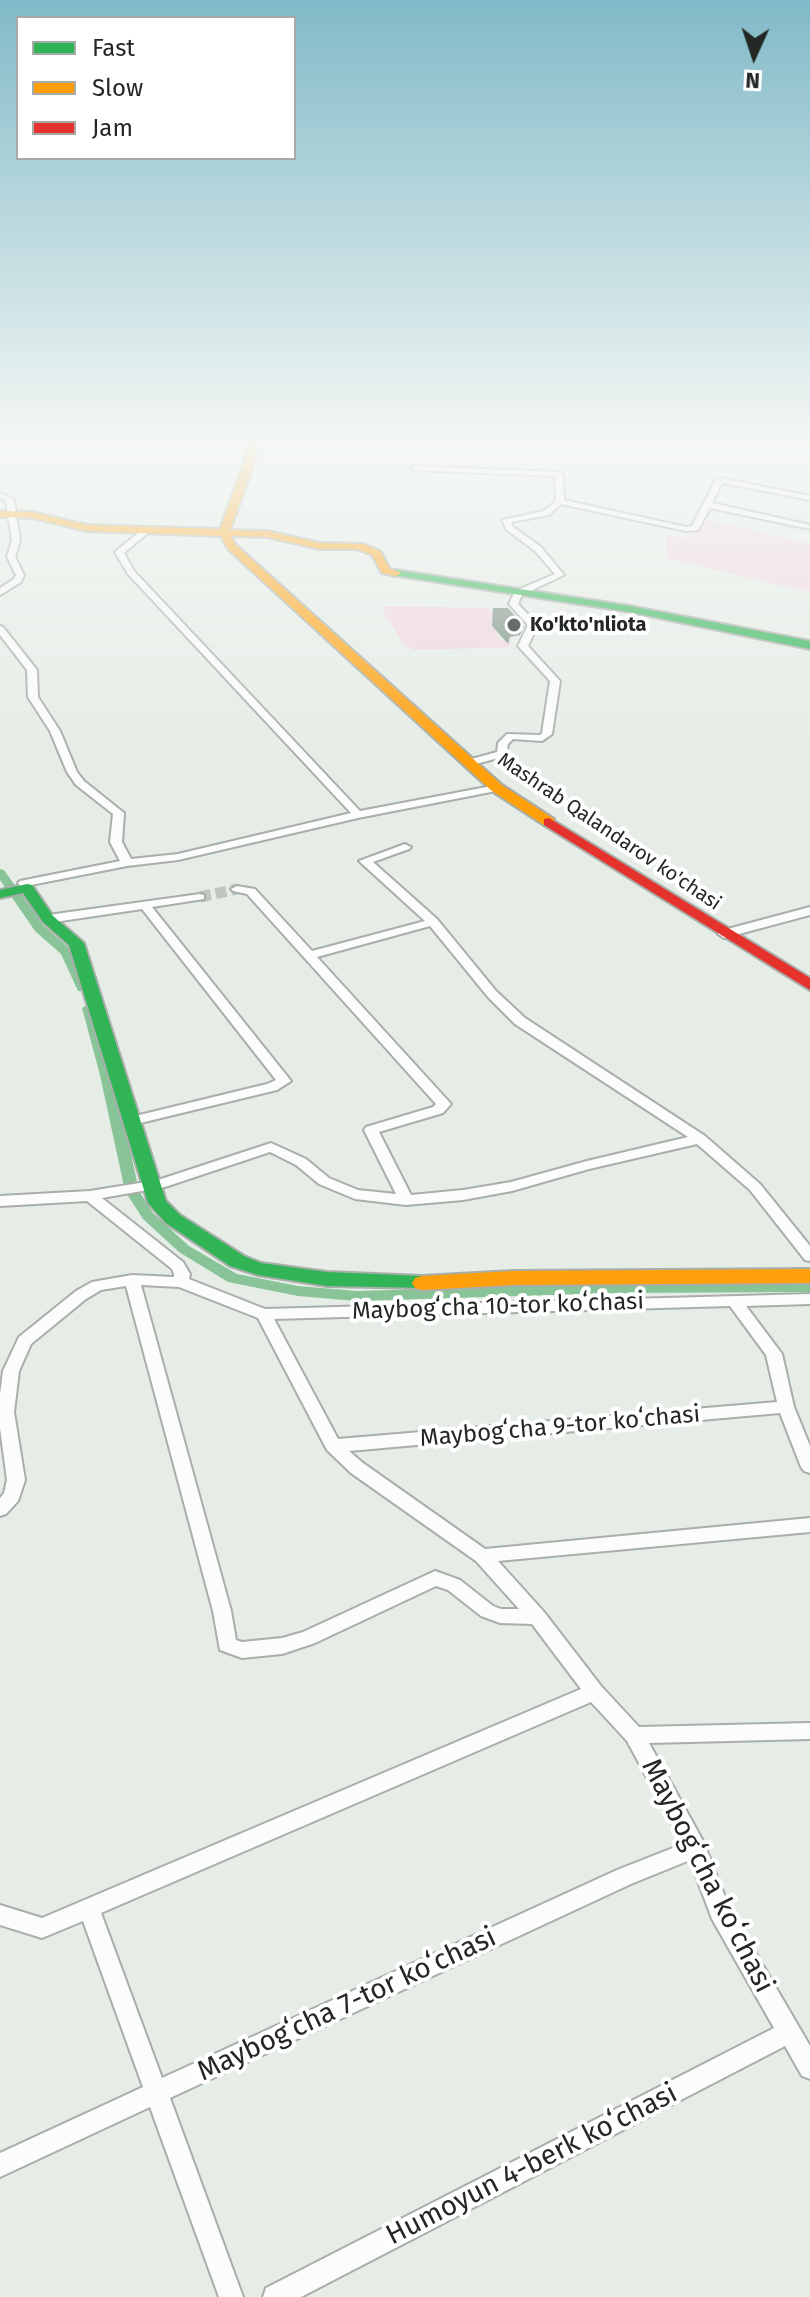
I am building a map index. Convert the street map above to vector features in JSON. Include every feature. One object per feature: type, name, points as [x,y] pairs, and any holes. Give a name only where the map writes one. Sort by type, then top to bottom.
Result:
[{"type":"street","points":[[0,592],[18,580],[20,575],[11,557],[16,546]]},
{"type":"street","points":[[126,546],[119,552],[131,572],[358,815]]},
{"type":"street","name":"Mashrab Qalandarov ko'chasi","points":[[232,546],[497,788],[724,934],[810,985]]},
{"type":"street","points":[[359,546],[376,553],[386,571],[630,609],[810,645]]},
{"type":"street","points":[[468,763],[502,754],[503,743],[511,736],[542,738],[547,734],[555,681],[523,646],[533,625],[513,604],[518,593],[559,574],[534,546]]},
{"type":"street","points":[[0,629],[32,670],[33,697],[55,731],[72,772],[80,783],[119,813],[116,842],[127,863]]},
{"type":"street","points":[[497,788],[358,815],[178,857],[127,863],[24,883],[25,889],[48,919],[76,943],[81,952],[132,1121],[145,1187],[173,1219],[237,1261],[258,1269],[327,1279],[398,1284],[513,1278],[810,1276]]},
{"type":"street","points":[[405,847],[365,861],[433,922],[492,994],[520,1021],[700,1139],[755,1187],[810,1256]]},
{"type":"street","points":[[0,894],[25,889]]},
{"type":"street","points":[[237,889],[251,891],[444,1104],[438,1110],[371,1130],[406,1200]]},
{"type":"street","points":[[48,919],[200,897]]},
{"type":"street","points":[[132,1121],[272,1087],[284,1081],[146,907]]},
{"type":"street","points":[[724,934],[810,911]]},
{"type":"street","points":[[311,955],[433,922]]},
{"type":"street","points":[[0,1201],[92,1196],[145,1187],[271,1147],[301,1162],[324,1181],[355,1194],[406,1200],[463,1195],[512,1186],[700,1139]]},
{"type":"street","points":[[92,1196],[178,1266],[182,1274],[181,1282]]},
{"type":"street","points":[[132,1280],[222,1611],[227,1645],[234,1649],[260,1650],[308,1638],[435,1578],[454,1585],[487,1611],[500,1616],[537,1617]]},
{"type":"street","points":[[0,1509],[12,1496],[16,1480],[6,1412],[11,1371],[25,1341],[89,1291],[132,1280],[181,1282],[264,1314],[333,1446]]},
{"type":"street","name":"Maybogʻcha 10-tor koʻchasi","points":[[264,1314],[810,1299]]},
{"type":"street","points":[[733,1300],[774,1354],[786,1407],[810,1467]]},
{"type":"street","name":"Maybogʻcha 9-tor koʻchasi","points":[[333,1446],[786,1407]]},
{"type":"street","name":"Maybogʻcha koʻchasi","points":[[333,1446],[357,1468],[482,1556],[537,1617],[594,1692],[634,1735],[696,1848],[720,1912],[810,2068]]},
{"type":"street","points":[[482,1556],[810,1525]]},
{"type":"street","points":[[0,1915],[42,1928],[594,1692]]},
{"type":"street","points":[[634,1735],[810,1731]]},
{"type":"street","name":"Maybogʻcha 7-tor koʻchasi","points":[[0,2165],[624,1877],[696,1848]]},
{"type":"street","points":[[89,1909],[231,2297]]},
{"type":"street","name":"Humoyun 4-berk koʻchasi","points":[[275,2297],[789,2032]]},
{"type":"shaded area","points":[[666,546],[810,546],[810,592],[666,558]]},
{"type":"shaded area","points":[[380,606],[489,608],[488,611],[493,612],[496,633],[501,640],[510,640],[510,647],[415,650],[405,646]]},
{"type":"building","name":"Ko'kto'nliota","points":[[493,608],[508,608],[524,626],[520,635],[510,637],[508,644],[492,626]]},
{"type":"waterway","points":[[0,872],[39,928],[66,952],[82,988]]},
{"type":"waterway","points":[[88,1008],[107,1075],[132,1191],[148,1216],[184,1249],[233,1278],[298,1291],[357,1296],[620,1288],[810,1287]]},
{"type":"tunnel","points":[[200,897],[237,889]]},
{"type":"traffic: fast","points":[[396,573],[630,609],[810,645]]},
{"type":"traffic: fast","points":[[0,894],[27,888],[48,919],[76,943],[157,1203],[173,1219],[237,1261],[258,1269],[327,1279],[422,1283]]},
{"type":"traffic: slow","points":[[232,546],[497,788],[549,822]]},
{"type":"traffic: slow","points":[[359,546],[376,553],[386,571],[396,573]]},
{"type":"traffic: slow","points":[[422,1283],[513,1278],[810,1276]]},
{"type":"traffic: jam","points":[[549,822],[810,985]]},
{"type":"place","name":"Ko'kto'nliota","points":[[514,625]]}]
